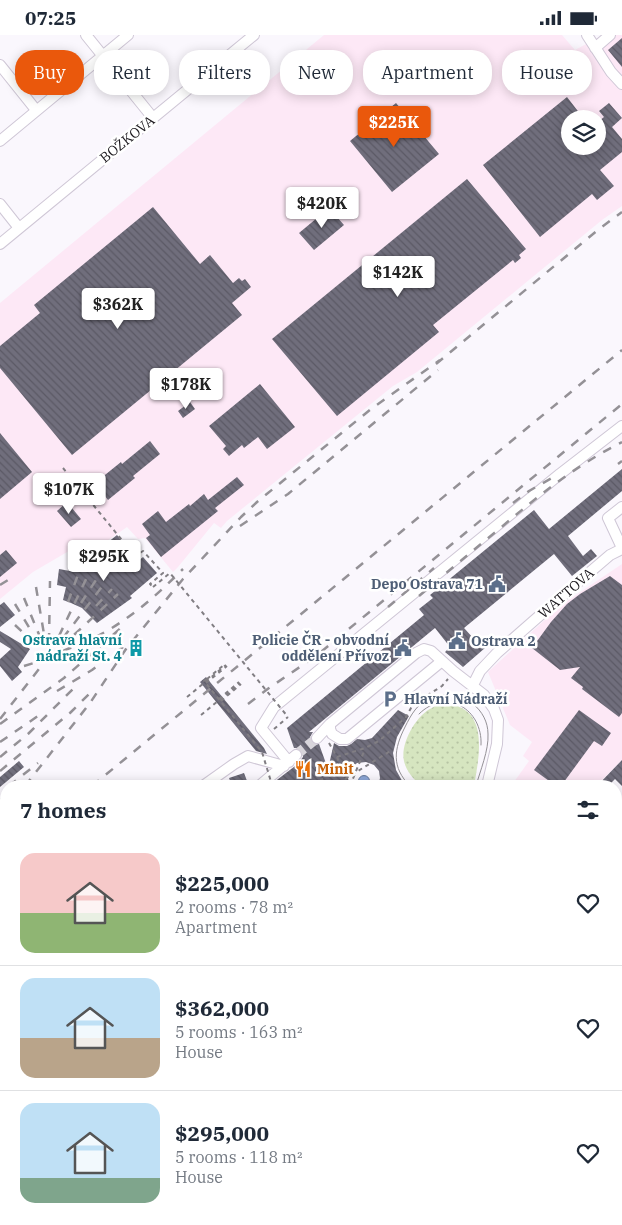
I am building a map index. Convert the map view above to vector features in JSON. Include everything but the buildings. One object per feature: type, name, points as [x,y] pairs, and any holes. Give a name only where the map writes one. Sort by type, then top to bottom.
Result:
[{"type":"street","points":[[86,35],[99,50]]},
{"type":"street","points":[[109,50],[128,35]]},
{"type":"street","name":"BOŽKOVA","points":[[0,244],[254,35]]},
{"type":"street","points":[[587,35],[611,72],[622,84]]},
{"type":"street","points":[[595,48],[610,35]]},
{"type":"street","points":[[0,141],[94,62]]},
{"type":"street","points":[[0,65],[36,110]]},
{"type":"street","points":[[135,95],[153,118]]},
{"type":"street","points":[[0,204],[19,228]]},
{"type":"street","points":[[290,761],[262,728],[274,707],[560,474],[622,426]]},
{"type":"street","points":[[622,507],[608,518],[622,549]]},
{"type":"street","name":"WATTOVA","points":[[472,685],[480,671],[497,653],[610,555],[622,549]]},
{"type":"street","points":[[317,738],[330,724],[419,651],[426,649],[431,651],[484,695],[496,714],[498,720],[497,744],[488,780]]},
{"type":"street","points":[[330,724],[332,734],[340,739],[347,739],[442,661]]},
{"type":"street","points":[[211,780],[248,756],[290,761]]},
{"type":"street","points":[[266,780],[290,761]]},
{"type":"path","points":[[63,468],[135,556],[143,551],[163,573],[150,584],[153,587],[170,573],[288,717],[274,729],[279,735]]},
{"type":"path","points":[[187,697],[226,665]]},
{"type":"path","points":[[204,683],[262,752],[270,780]]},
{"type":"path","points":[[201,715],[240,683]]},
{"type":"path","points":[[352,780],[365,748]]},
{"type":"path","points":[[337,757],[345,779],[392,750]]},
{"type":"path","points":[[332,771],[341,767]]},
{"type":"shaded area","points":[[324,35],[562,35],[575,50],[603,35],[622,35],[622,206],[602,220],[417,372],[393,386],[227,521],[221,528],[214,523],[173,572],[145,538],[138,539],[127,527],[90,553],[74,548],[33,572],[0,599],[0,303],[251,95],[270,95],[270,80],[280,71],[280,95],[353,95],[353,50],[306,50]]},
{"type":"shaded area","points":[[622,564],[622,760],[602,780],[515,780],[529,761],[523,756],[532,742],[510,725],[488,672],[561,605]]},
{"type":"green space","points":[[447,704],[461,707],[470,714],[476,724],[479,748],[475,780],[415,780],[405,765],[404,747],[415,723],[426,712],[437,706]]},
{"type":"water","points":[[364,775],[370,780],[358,780]]},
{"type":"tunnel","points":[[296,755],[317,738]]},
{"type":"tram line","points":[[405,780],[397,765],[396,758],[401,735],[411,716],[421,704],[427,699],[442,695],[458,696],[466,699],[482,713],[486,721],[487,747],[478,780]]},
{"type":"tram line","points":[[419,714],[429,706],[440,702],[451,702],[461,706],[476,721],[480,732],[481,745]]},
{"type":"railway","points":[[436,364],[622,212]]},
{"type":"railway","points":[[99,780],[622,350]]},
{"type":"railway","points":[[30,780],[90,703],[126,649],[183,579],[241,517],[371,409],[440,360]]},
{"type":"railway","points":[[240,526],[288,494],[438,370]]},
{"type":"railway","points":[[248,704],[316,656],[622,404]]},
{"type":"railway","points":[[419,596],[542,494],[588,461],[622,442]]},
{"type":"railway","points":[[618,464],[622,461]]},
{"type":"railway","points":[[513,503],[529,491],[557,475]]},
{"type":"railway","points":[[388,607],[434,568]]},
{"type":"railway","points":[[63,651],[100,635],[137,611],[183,569]]},
{"type":"railway","points":[[68,602],[79,572]]},
{"type":"railway","points":[[59,636],[88,575]]},
{"type":"railway","points":[[0,585],[8,580]]},
{"type":"railway","points":[[81,603],[96,580]]},
{"type":"railway","points":[[49,642],[50,581]]},
{"type":"railway","points":[[63,638],[104,584]]},
{"type":"railway","points":[[36,587],[44,634]]},
{"type":"railway","points":[[96,606],[112,589]]},
{"type":"railway","points":[[61,647],[118,594]]},
{"type":"railway","points":[[24,598],[40,637]]},
{"type":"railway","points":[[15,604],[33,634]]},
{"type":"railway","points":[[15,625],[37,646]]},
{"type":"railway","points":[[0,724],[64,678],[122,627]]},
{"type":"railway","points":[[57,691],[92,670],[123,647]]},
{"type":"railway","points":[[24,666],[34,663]]},
{"type":"railway","points":[[0,719],[39,669]]},
{"type":"railway","points":[[0,757],[28,734],[78,684]]},
{"type":"railway","points":[[0,771],[70,713],[89,694]]},
{"type":"railway","points":[[0,742],[38,716]]},
{"type":"railway","points":[[17,780],[38,763]]},
{"type":"place","name":"Depo Ostrava 71","points":[[497,584]]},
{"type":"place","name":"Ostrava 2","points":[[457,641]]},
{"type":"place","name":"Ostrava hlavní nádraží St. 4","points":[[136,648]]},
{"type":"place","name":"Policie ČR - obvodní oddělení Přívoz","points":[[403,648]]},
{"type":"place","name":"Hlavní Nádraží","points":[[390,699]]},
{"type":"place","name":"Minit","points":[[303,769]]}]
